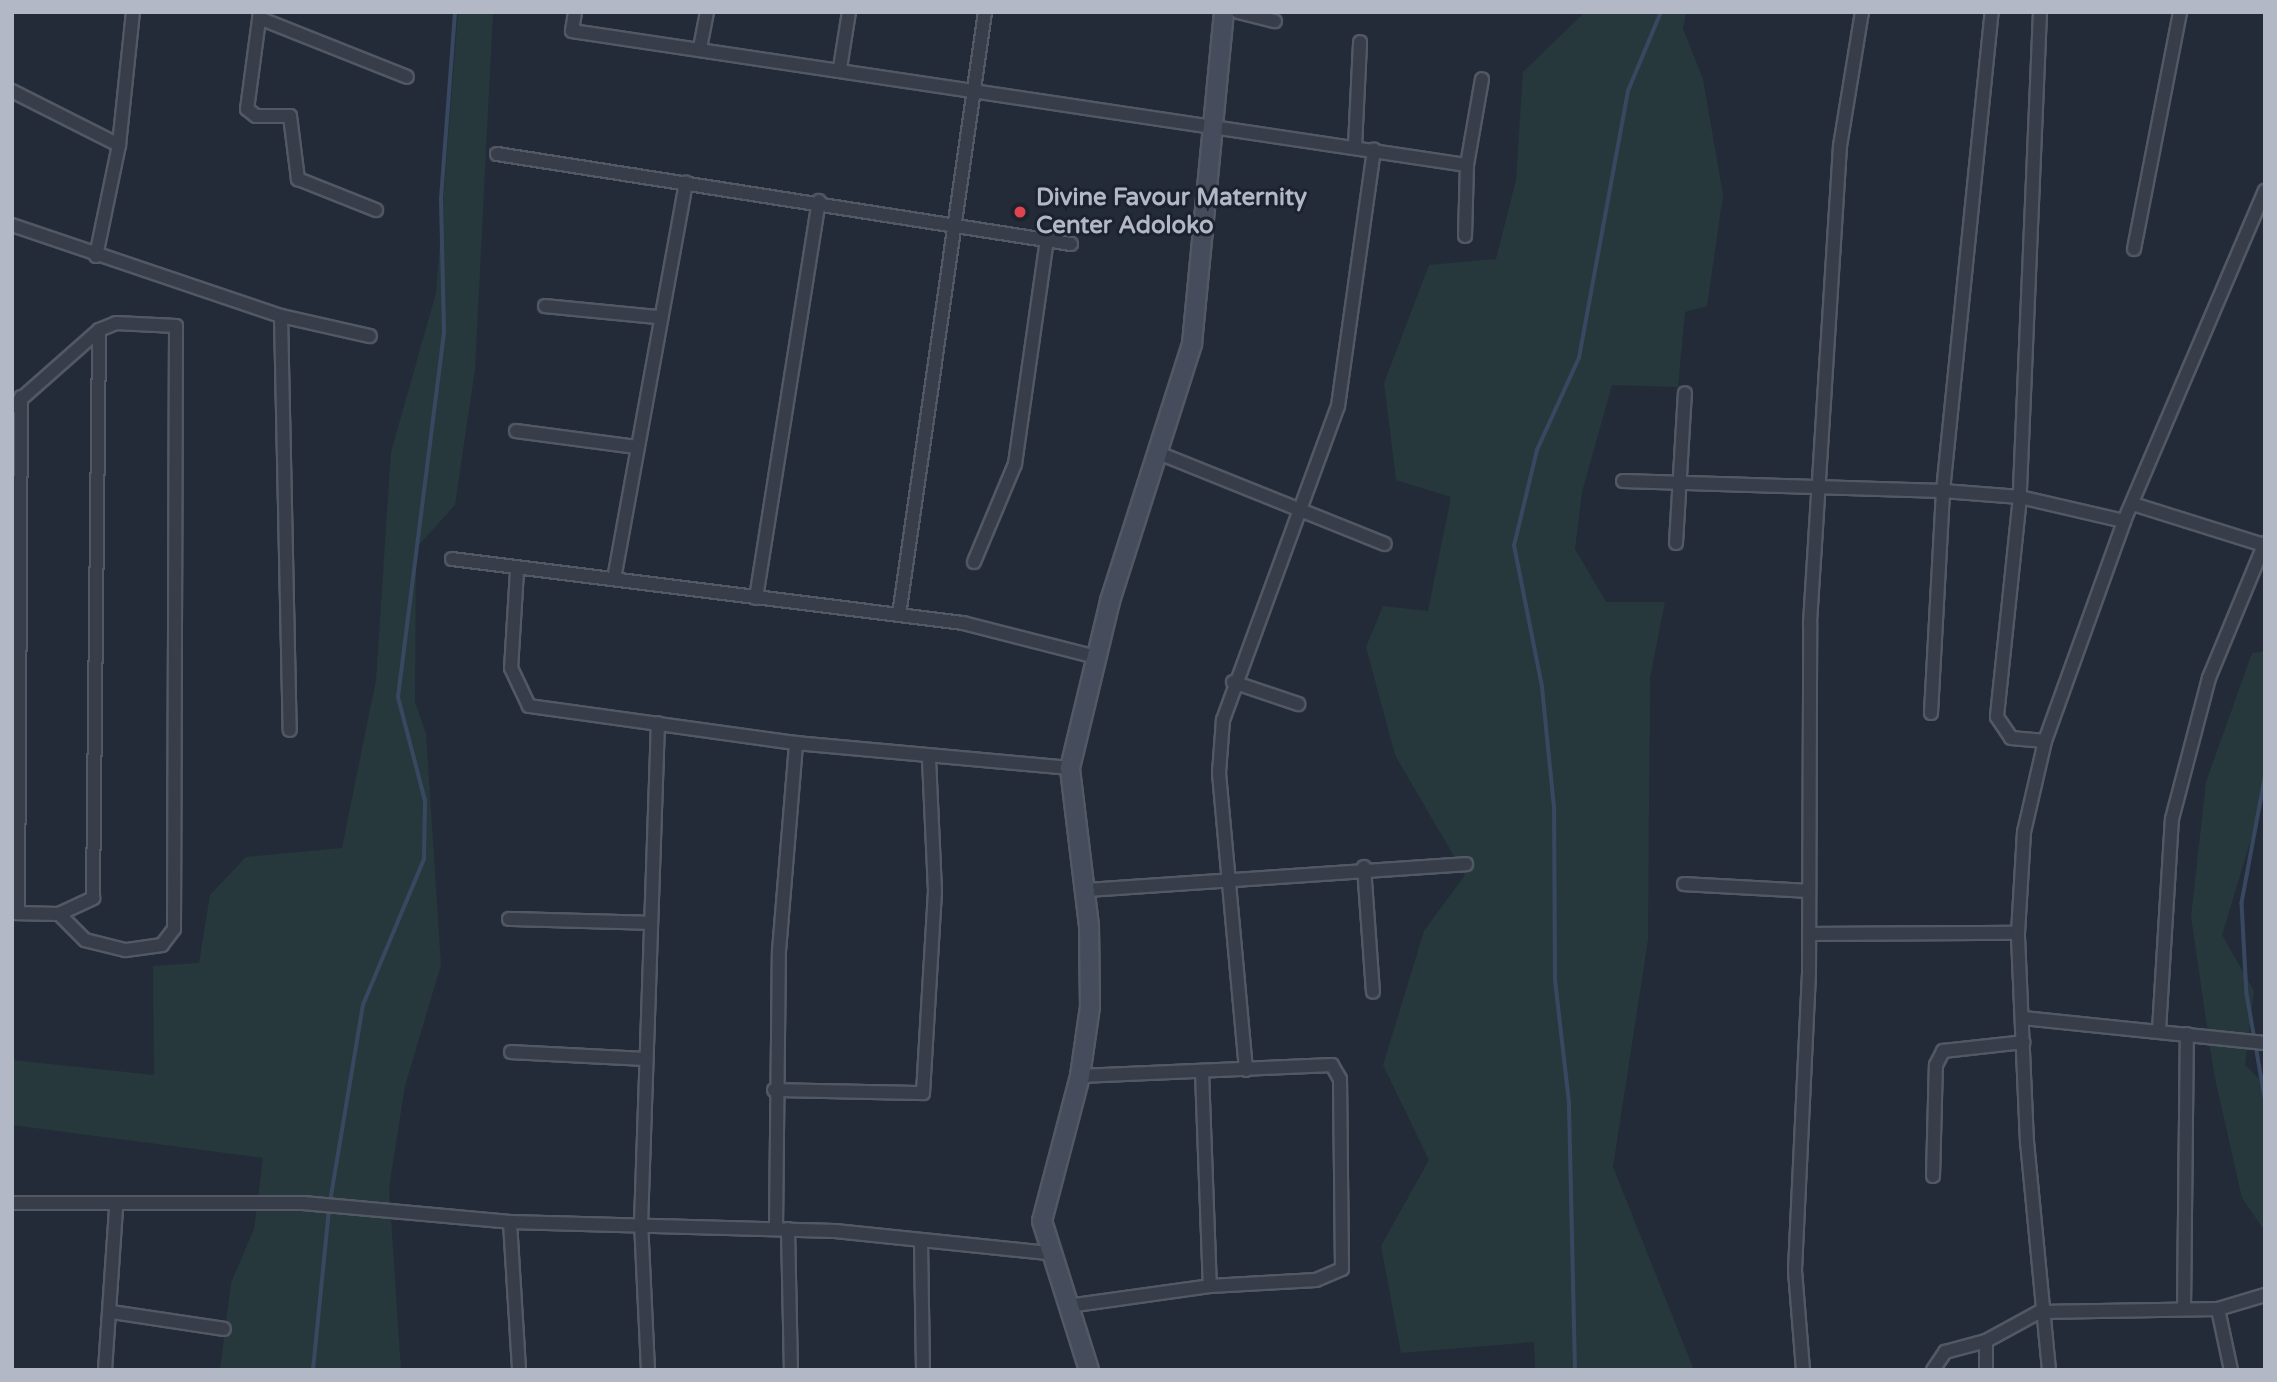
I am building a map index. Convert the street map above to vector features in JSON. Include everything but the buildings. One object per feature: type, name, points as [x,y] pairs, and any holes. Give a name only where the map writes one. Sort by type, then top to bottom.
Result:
[{"type":"street","points":[[96,256],[119,145],[133,12]]},
{"type":"street","points":[[575,12],[572,31],[840,68],[1466,165]]},
{"type":"street","points":[[700,48],[706,12]]},
{"type":"street","points":[[840,68],[849,12]]},
{"type":"street","points":[[899,615],[985,12]]},
{"type":"street","points":[[1089,1370],[1048,1253],[1042,1221],[1050,1171],[1080,1076],[1090,1007],[1086,890],[1070,768],[1096,657],[1161,454],[1192,344],[1206,250],[1211,127],[1224,12]]},
{"type":"street","points":[[1238,12],[1275,21]]},
{"type":"street","points":[[1803,1370],[1795,1270],[1809,934],[1809,634],[1840,146],[1862,12]]},
{"type":"street","points":[[1931,713],[1943,491],[1992,12]]},
{"type":"street","points":[[2040,12],[2020,497],[1997,717],[2011,738],[2045,741]]},
{"type":"street","points":[[2134,250],[2179,12]]},
{"type":"street","points":[[376,210],[298,179],[290,116],[256,116],[247,109],[259,15],[407,77]]},
{"type":"street","points":[[1355,146],[1360,42]]},
{"type":"street","points":[[1465,236],[1466,165],[1482,79]]},
{"type":"street","points":[[12,91],[119,145]]},
{"type":"street","points":[[1246,1070],[1219,773],[1233,682],[1298,510],[1347,367],[1348,319],[1374,150]]},
{"type":"street","points":[[497,154],[819,201],[953,226],[1071,244]]},
{"type":"street","points":[[614,579],[658,317],[686,182]]},
{"type":"street","points":[[2049,1370],[2039,1312],[2018,933],[2024,832],[2045,741],[2124,521],[2265,191]]},
{"type":"street","points":[[756,598],[819,201]]},
{"type":"street","points":[[12,225],[96,256],[281,316],[370,336]]},
{"type":"street","points":[[974,562],[1018,452],[1047,239]]},
{"type":"street","points":[[545,306],[658,317]]},
{"type":"street","points":[[281,316],[290,730]]},
{"type":"street","points":[[59,914],[85,940],[125,950],[162,944],[174,929],[179,332],[172,322],[99,330],[17,402],[15,913],[59,914],[93,898],[99,330]]},
{"type":"street","points":[[1676,543],[1685,393]]},
{"type":"street","points":[[516,431],[636,447]]},
{"type":"street","points":[[1161,454],[1385,544]]},
{"type":"street","points":[[1623,481],[1679,480],[1943,491],[2020,497],[2124,521]]},
{"type":"street","points":[[2133,505],[2264,544],[2209,678],[2172,819],[2159,1030]]},
{"type":"street","points":[[452,559],[517,571],[614,579],[963,623],[1096,657]]},
{"type":"street","points":[[517,571],[511,668],[529,706],[796,743],[929,758],[1070,768]]},
{"type":"street","points":[[1233,682],[1298,704]]},
{"type":"street","points":[[648,1370],[641,1224],[644,1059],[658,723]]},
{"type":"street","points":[[791,1370],[774,1090],[783,860],[796,743]]},
{"type":"street","points":[[774,1090],[923,1093],[935,891],[929,758]]},
{"type":"street","points":[[1086,890],[1229,876],[1364,867],[1465,864]]},
{"type":"street","points":[[1364,867],[1373,992]]},
{"type":"street","points":[[1684,884],[1808,891]]},
{"type":"street","points":[[509,919],[650,923]]},
{"type":"street","points":[[1809,934],[2018,933]]},
{"type":"street","points":[[2023,1018],[2264,1043]]},
{"type":"street","points":[[2185,1309],[2187,1034]]},
{"type":"street","points":[[1933,1176],[1936,1065],[1943,1051],[2024,1042]]},
{"type":"street","points":[[511,1052],[644,1059]]},
{"type":"street","points":[[1068,1306],[1210,1286],[1316,1280],[1342,1269],[1339,1079],[1332,1065],[1319,1063],[1246,1070],[1080,1076]]},
{"type":"street","points":[[1202,1072],[1210,1286]]},
{"type":"street","points":[[12,1203],[116,1207],[303,1203],[510,1222],[782,1229],[1048,1253]]},
{"type":"street","points":[[105,1370],[112,1312],[116,1207]]},
{"type":"street","points":[[510,1222],[519,1370]]},
{"type":"street","points":[[920,1242],[923,1370]]},
{"type":"street","points":[[1933,1370],[1945,1352],[1986,1341],[2039,1312],[2218,1309],[2265,1294]]},
{"type":"street","points":[[2218,1309],[2231,1370]]},
{"type":"street","points":[[112,1312],[224,1329]]},
{"type":"street","points":[[1986,1341],[1986,1370]]},
{"type":"shaded area","points":[[458,12],[493,12],[475,369],[455,505],[416,548],[415,702],[426,734],[441,965],[405,1086],[389,1188],[401,1370],[220,1370],[231,1283],[254,1229],[263,1158],[12,1125],[12,1060],[154,1075],[153,966],[199,963],[210,895],[246,857],[342,848],[376,680],[391,452],[436,293]]},
{"type":"shaded area","points":[[1585,12],[1686,12],[1683,29],[1703,79],[1723,195],[1707,306],[1685,312],[1678,387],[1612,385],[1582,492],[1575,549],[1606,602],[1665,602],[1650,678],[1648,940],[1613,1167],[1694,1370],[1535,1370],[1534,1342],[1401,1353],[1381,1246],[1429,1160],[1383,1065],[1424,931],[1465,875],[1395,755],[1366,647],[1383,606],[1428,611],[1451,497],[1396,480],[1384,383],[1429,265],[1496,259],[1516,180],[1523,72]]},
{"type":"shaded area","points":[[2265,651],[2265,793],[2222,935],[2254,991],[2245,1065],[2265,1085],[2265,1231],[2242,1198],[2214,1074],[2191,917],[2206,782],[2252,653]]},
{"type":"waterway","points":[[330,1202],[363,1005],[424,859],[425,801],[398,697],[444,332],[441,199],[455,12]]},
{"type":"waterway","points":[[1575,1370],[1569,1103],[1555,980],[1554,808],[1542,687],[1514,546],[1537,450],[1579,358],[1628,91],[1661,12]]},
{"type":"waterway","points":[[2265,779],[2242,903],[2247,994],[2265,1097]]},
{"type":"waterway","points":[[313,1370],[329,1209]]},
{"type":"place","name":"Divine Favour Maternity Center Adoloko","points":[[1020,212]]}]
